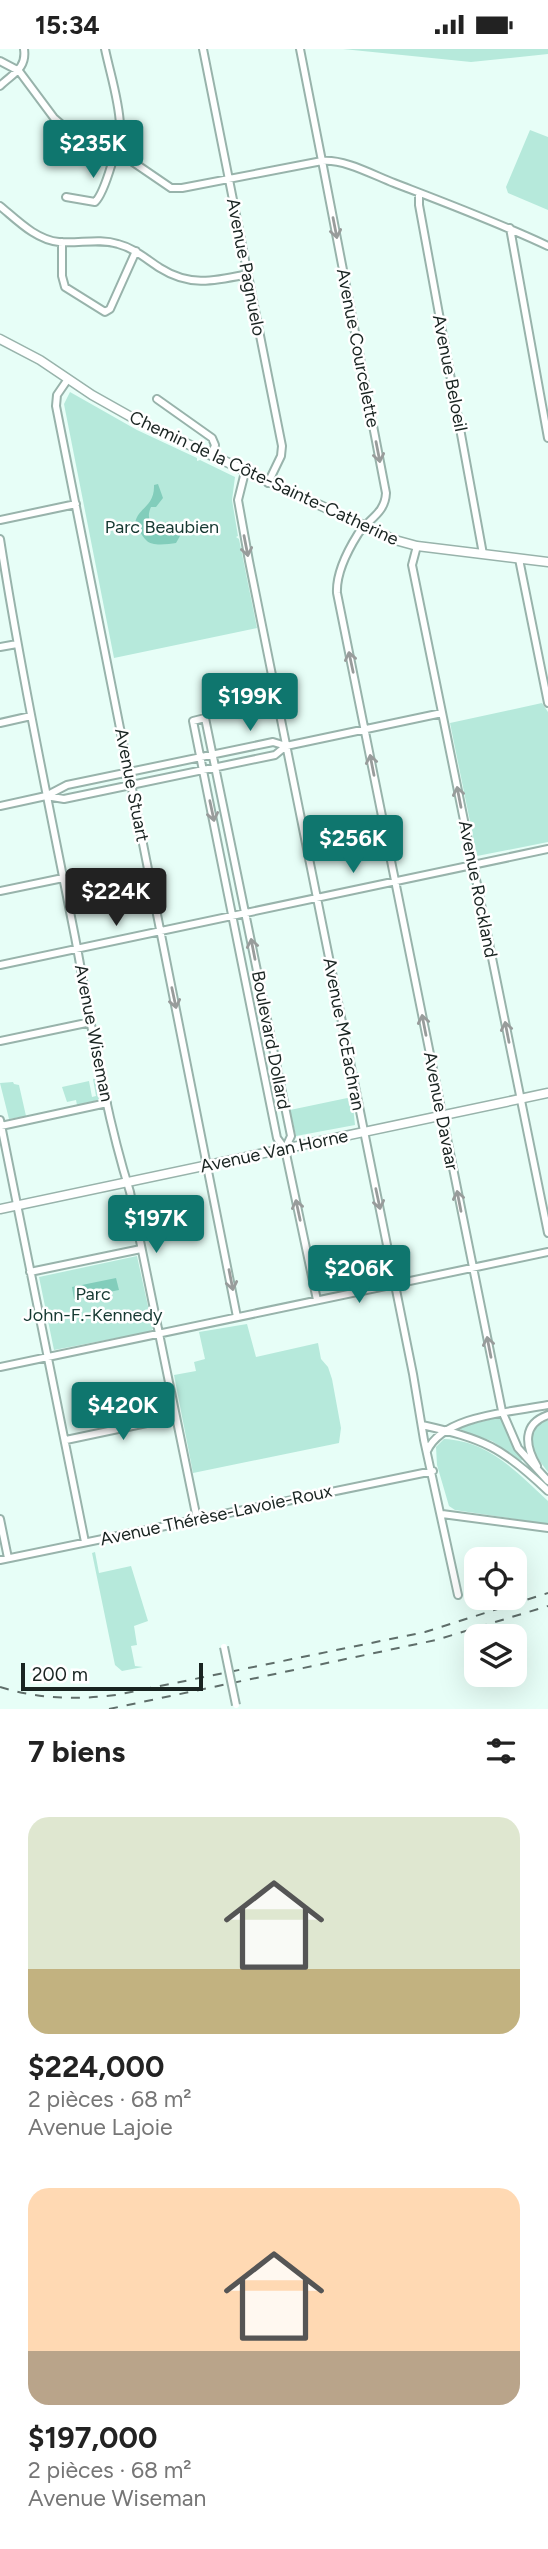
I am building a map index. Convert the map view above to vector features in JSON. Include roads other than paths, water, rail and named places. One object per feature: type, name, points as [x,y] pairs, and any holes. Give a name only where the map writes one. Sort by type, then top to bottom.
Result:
[{"type":"main road","name":"Chemin de la Côte-Sainte-Catherine","points":[[0,339],[40,360],[133,419],[395,540],[417,546],[548,562]]},
{"type":"main road","name":"Avenue Van Horne","points":[[0,1209],[548,1093]]},
{"type":"street","points":[[0,84],[19,71],[24,60],[24,49]]},
{"type":"street","points":[[66,197],[92,203],[98,200],[104,190],[120,124],[105,49]]},
{"type":"street","name":"Avenue Pagnuelo","points":[[203,49],[282,446],[281,456],[268,482]]},
{"type":"street","name":"Avenue Courcelette","points":[[300,49],[385,487],[383,506],[365,527]]},
{"type":"street","points":[[0,61],[19,71],[61,124],[114,149],[171,188],[334,161],[510,228],[548,246]]},
{"type":"street","name":"Avenue Beloeil","points":[[419,193],[483,554]]},
{"type":"street","points":[[0,206],[39,236],[62,242],[108,242],[136,251],[162,269],[192,282],[247,274]]},
{"type":"street","points":[[510,228],[548,438]]},
{"type":"street","points":[[62,242],[62,276],[65,287],[106,312],[110,309],[136,251]]},
{"type":"street","name":"Avenue Stuart","points":[[68,379],[57,395],[56,402],[237,1317]]},
{"type":"street","points":[[157,399],[212,438],[215,445],[211,456]]},
{"type":"street","name":"Avenue McEachran","points":[[245,472],[239,491],[239,505],[458,1595]]},
{"type":"street","points":[[0,520],[76,504]]},
{"type":"street","name":"Avenue Davaar","points":[[365,527],[359,533],[341,571],[336,590],[503,1414],[519,1450],[545,1481]]},
{"type":"street","name":"Avenue Wiseman","points":[[0,539],[17,644],[107,1103],[127,1182],[196,1514]]},
{"type":"street","name":"Avenue Rockland","points":[[417,546],[411,562],[548,1233]]},
{"type":"street","points":[[519,559],[548,703]]},
{"type":"street","points":[[0,647],[17,644]]},
{"type":"street","points":[[46,796],[64,799],[203,770],[275,754],[286,746],[442,713]]},
{"type":"street","points":[[0,723],[31,716]]},
{"type":"street","name":"Boulevard Dollard","points":[[205,718],[290,1136],[285,1149],[277,1137],[193,721],[205,718]]},
{"type":"street","points":[[0,806],[46,796],[67,785],[273,742],[286,746]]},
{"type":"street","points":[[0,965],[548,849]]},
{"type":"street","points":[[0,891],[63,879]]},
{"type":"street","points":[[0,1041],[91,1022]]},
{"type":"street","points":[[85,1542],[1,1123],[107,1103]]},
{"type":"street","points":[[285,1149],[317,1300]]},
{"type":"street","points":[[30,1272],[141,1249]]},
{"type":"street","points":[[0,1367],[548,1252]]},
{"type":"street","points":[[428,1451],[433,1439],[461,1423],[548,1405]]},
{"type":"street","points":[[548,1415],[533,1423],[527,1440],[530,1455],[545,1481],[548,1492]]},
{"type":"street","points":[[66,1440],[175,1417]]},
{"type":"street","points":[[422,1425],[480,1440],[545,1481]]},
{"type":"street","name":"Avenue Thérèse-Lavoie-Roux","points":[[0,1560],[433,1471]]},
{"type":"street","points":[[442,1514],[548,1528]]},
{"type":"street","points":[[0,1519],[8,1558]]},
{"type":"street","points":[[224,1647],[237,1707]]},
{"type":"railway","points":[[0,1687],[57,1697],[116,1695],[425,1632],[548,1593]]},
{"type":"railway","points":[[109,1709],[436,1640],[548,1606]]},
{"type":"park label","name":"Parc Beaubien","points":[[162,527]]},
{"type":"park label","name":"Parc John-F.-Kennedy","points":[[93,1304]]}]
